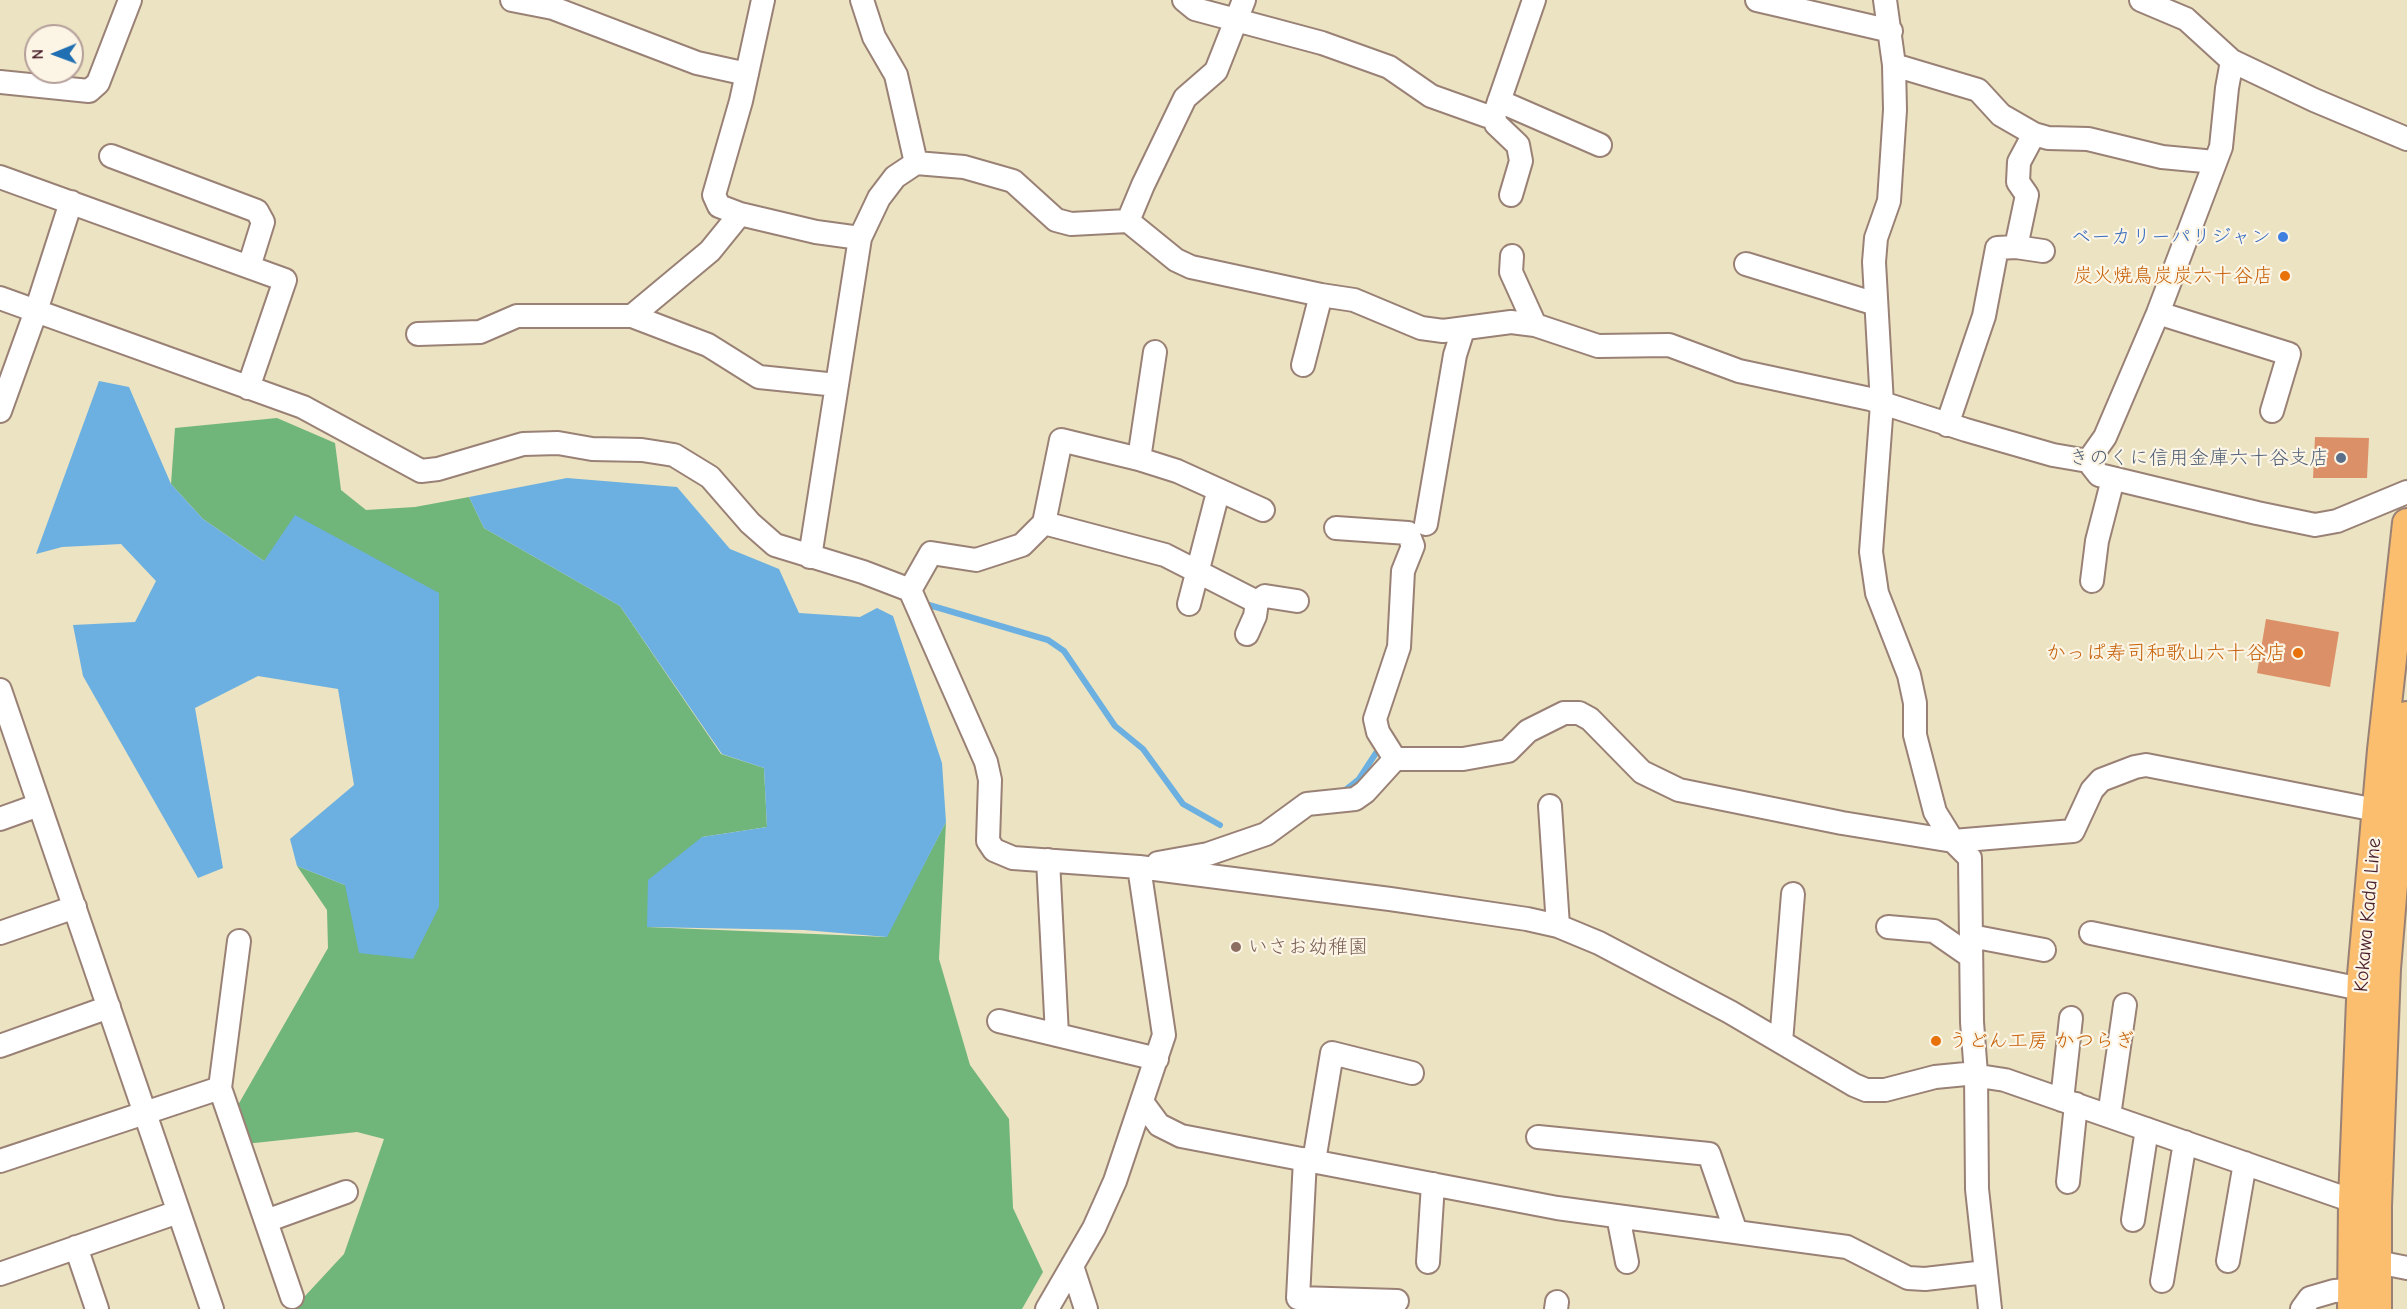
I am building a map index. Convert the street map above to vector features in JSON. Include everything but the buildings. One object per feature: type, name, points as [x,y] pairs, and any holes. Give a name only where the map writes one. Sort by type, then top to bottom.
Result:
[{"type":"main road","name":"Kokawa Kada Line","points":[[2352,1299],[2365,1204],[2386,969],[2407,523]]},
{"type":"main road","name":"Kokawa Kada Line","points":[[2397,752],[2407,716]]},
{"type":"main road","name":"Kokawa Kada Line","points":[[2377,1309],[2377,1262],[2365,1204],[2361,990],[2394,810]]},
{"type":"street","points":[[0,82],[89,91],[98,83],[130,0]]},
{"type":"street","points":[[512,0],[553,8],[697,63],[747,74]]},
{"type":"street","points":[[763,0],[747,74],[714,195],[718,206],[740,214],[816,232],[860,238]]},
{"type":"street","points":[[862,0],[874,37],[896,75],[916,163]]},
{"type":"street","points":[[1184,0],[1195,9],[1240,10],[1389,67],[1431,96],[1487,116],[1496,108]]},
{"type":"street","points":[[1510,195],[1521,161],[1518,145],[1496,124],[1496,108],[1534,0]]},
{"type":"street","points":[[1757,0],[1891,31]]},
{"type":"street","points":[[1885,0],[1891,31],[1895,110],[1889,201],[1876,238],[1874,262],[1882,404],[1871,552],[1873,577],[1909,675],[1915,703],[1915,735],[1935,812],[1953,841],[1970,858],[1977,1189],[1990,1309]]},
{"type":"street","points":[[2141,0],[2186,19],[2232,61],[2314,100],[2407,139]]},
{"type":"street","points":[[1128,221],[1185,98],[1216,71],[1240,10]]},
{"type":"street","points":[[2088,460],[2105,437],[2158,313],[2215,162],[2224,132],[2227,88],[2232,61]]},
{"type":"street","points":[[1894,65],[1978,90],[2001,115],[2034,134],[2048,138],[2088,139],[2162,157],[2215,162]]},
{"type":"street","points":[[1496,108],[1600,145]]},
{"type":"street","points":[[2016,247],[2027,195],[2018,182],[2019,162],[2034,134]]},
{"type":"street","points":[[111,156],[257,211],[263,222],[249,267]]},
{"type":"street","points":[[810,557],[860,238],[884,191],[895,177],[916,163],[964,167],[1013,182],[1056,220],[1071,224],[1128,221],[1176,260],[1191,267],[1354,300],[1421,328],[1443,332],[1511,322],[1535,325],[1598,346],[1669,345],[1739,371],[1870,399],[2053,455],[2088,460],[2098,475],[2315,525],[2337,521],[2407,492]]},
{"type":"street","points":[[0,177],[285,280],[249,388]]},
{"type":"street","points":[[0,411],[36,311],[71,202]]},
{"type":"street","points":[[632,316],[710,251],[740,214]]},
{"type":"street","points":[[1947,424],[1984,316],[1997,248],[2016,247],[2043,250]]},
{"type":"street","points":[[1512,256],[1511,272],[1535,325]]},
{"type":"street","points":[[1746,264],[1876,304]]},
{"type":"street","points":[[1303,365],[1321,295]]},
{"type":"street","points":[[0,298],[303,407],[421,471],[438,469],[523,444],[558,443],[592,449],[642,450],[674,455],[710,477],[750,523],[775,545],[863,572],[910,590],[986,762],[990,780],[988,841],[994,850],[1013,858],[1138,867],[1390,899],[1527,919],[1558,926],[1599,943],[1866,1090],[1885,1089],[1935,1077],[1976,1074],[2005,1080],[2365,1204]]},
{"type":"street","points":[[2158,313],[2289,354],[2272,411]]},
{"type":"street","points":[[418,334],[480,332],[517,316],[632,316],[708,345],[759,377],[837,385]]},
{"type":"street","points":[[1426,524],[1455,355],[1463,330]]},
{"type":"street","points":[[1139,459],[1155,352]]},
{"type":"street","points":[[910,590],[931,553],[976,560],[1022,545],[1044,523],[1061,440],[1177,471],[1263,510]]},
{"type":"street","points":[[2092,581],[2097,541],[2113,479]]},
{"type":"street","points":[[1189,604],[1216,500]]},
{"type":"street","points":[[1044,523],[1165,555],[1257,602]]},
{"type":"street","points":[[1336,528],[1408,533],[1413,546],[1403,571],[1399,647],[1375,719],[1378,732],[1395,759]]},
{"type":"street","points":[[1247,634],[1255,616],[1257,602],[1265,596],[1297,601]]},
{"type":"street","points":[[2,700],[212,1309]]},
{"type":"street","points":[[1138,867],[1208,854],[1266,834],[1307,804],[1355,799],[1365,792],[1395,759],[1463,759],[1508,751],[1528,731],[1564,713],[1579,713],[1590,719],[1642,772],[1679,790],[1842,823],[1953,841],[2073,831],[2092,790],[2101,780],[2146,765],[2394,810]]},
{"type":"street","points":[[0,819],[39,805]]},
{"type":"street","points":[[1550,806],[1558,926]]},
{"type":"street","points":[[1048,860],[1057,1035]]},
{"type":"street","points":[[1047,1309],[1094,1228],[1115,1181],[1164,1035],[1138,867]]},
{"type":"street","points":[[1781,1042],[1793,894]]},
{"type":"street","points":[[0,933],[75,907]]},
{"type":"street","points":[[1888,927],[1934,931],[1971,946],[2044,950]]},
{"type":"street","points":[[2091,933],[2361,990]]},
{"type":"street","points":[[239,940],[220,1088],[292,1297]]},
{"type":"street","points":[[2109,1116],[2125,1005]]},
{"type":"street","points":[[0,1046],[109,1007]]},
{"type":"street","points":[[2068,1182],[2071,1018]]},
{"type":"street","points":[[999,1021],[1157,1059]]},
{"type":"street","points":[[1396,1301],[1299,1298],[1310,1160],[1332,1053],[1412,1073]]},
{"type":"street","points":[[0,1161],[220,1088]]},
{"type":"street","points":[[1142,1102],[1159,1125],[1181,1136],[1557,1208],[1847,1247],[1908,1278],[1925,1279],[1986,1272]]},
{"type":"street","points":[[2133,1220],[2147,1129]]},
{"type":"street","points":[[1538,1137],[1709,1154],[1736,1232]]},
{"type":"street","points":[[2162,1281],[2185,1142]]},
{"type":"street","points":[[2228,1261],[2245,1163]]},
{"type":"street","points":[[1428,1262],[1433,1184]]},
{"type":"street","points":[[266,1221],[346,1192]]},
{"type":"street","points":[[0,1274],[178,1212]]},
{"type":"street","points":[[1618,1216],[1626,1262]]},
{"type":"street","points":[[76,1247],[97,1309]]},
{"type":"street","points":[[2377,1262],[2407,1268]]},
{"type":"street","points":[[1072,1266],[1086,1309]]},
{"type":"street","points":[[2302,1309],[2310,1298],[2334,1291],[2352,1299]]},
{"type":"green space","points":[[277,418],[335,443],[341,490],[366,510],[415,507],[469,497],[484,528],[620,606],[721,754],[764,768],[767,827],[702,837],[647,927],[886,937],[946,822],[939,959],[970,1065],[1009,1119],[1013,1208],[1043,1272],[1022,1309],[293,1309],[344,1254],[384,1139],[357,1132],[245,1144],[238,1105],[328,948],[327,910],[297,866],[345,885],[439,593],[264,561],[203,519],[171,484],[175,428]]},
{"type":"water","points":[[99,381],[129,387],[171,484],[203,519],[264,561],[295,515],[439,593],[439,907],[413,959],[359,953],[345,885],[297,866],[290,839],[354,785],[338,689],[258,676],[195,708],[223,868],[198,878],[83,676],[73,625],[135,622],[156,581],[121,544],[62,547],[36,554]]},
{"type":"water","points":[[567,478],[677,487],[730,549],[779,569],[799,613],[860,617],[877,608],[893,616],[942,763],[946,822],[887,937],[804,930],[647,927],[648,880],[702,837],[767,827],[764,768],[722,754],[620,606],[484,528],[469,497]]},
{"type":"waterway","points":[[929,605],[1048,640],[1064,651],[1115,726],[1143,749],[1183,804],[1220,825]]},
{"type":"waterway","points":[[1344,791],[1359,779],[1376,753]]},
{"type":"place","name":"ベーカリーパリジャン","points":[[2283,237]]},
{"type":"place","name":"炭火焼鳥炭炭六十谷店","points":[[2285,276]]},
{"type":"place","name":"きのくに信用金庫六十谷支店","points":[[2341,458]]},
{"type":"place","name":"かっぱ寿司和歌山六十谷店","points":[[2298,653]]},
{"type":"place","name":"いさお幼稚園","points":[[1236,947]]},
{"type":"place","name":"うどん工房 かつらぎ","points":[[1936,1041]]}]
